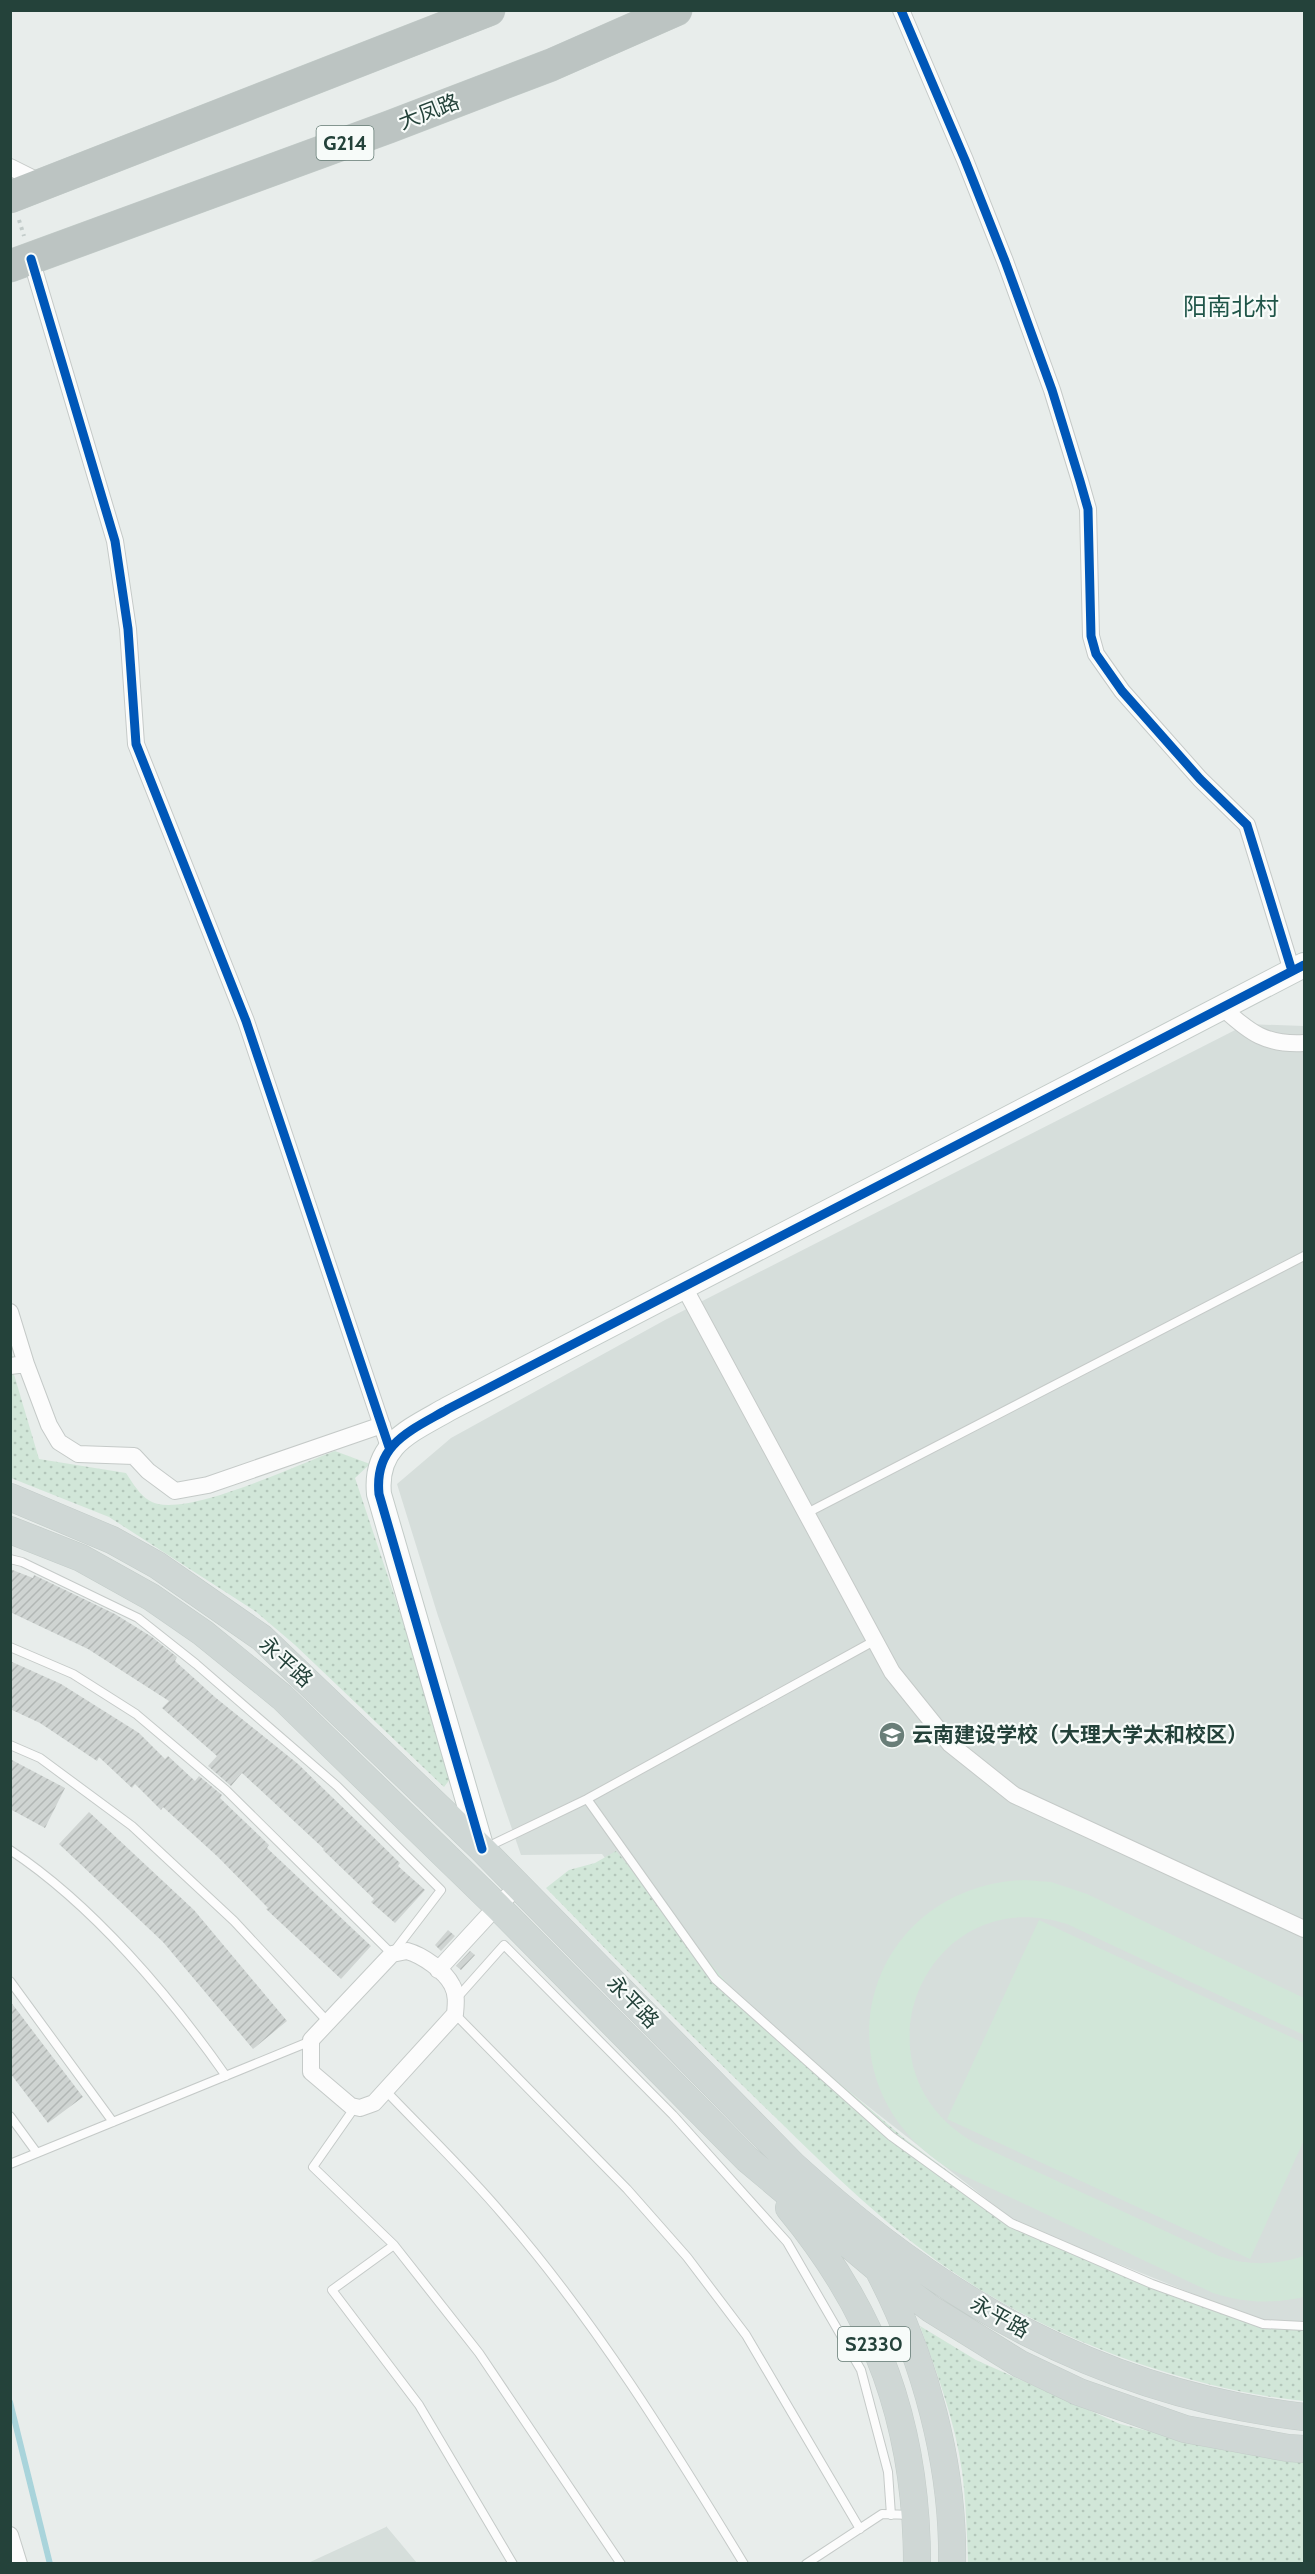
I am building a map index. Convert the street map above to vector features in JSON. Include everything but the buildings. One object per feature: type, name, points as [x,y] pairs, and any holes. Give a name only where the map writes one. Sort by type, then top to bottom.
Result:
[{"type":"highway","points":[[11,197],[42,183],[382,54],[489,10]]},
{"type":"highway","name":"大凤路","points":[[21,262],[551,65],[676,10]]},
{"type":"main road","name":"永平路","points":[[10,1497],[112,1540],[157,1565],[262,1638],[482,1849],[793,2165],[830,2199],[890,2247],[975,2305],[1042,2341],[1137,2380],[1242,2408],[1305,2417]]},
{"type":"main road","name":"永平路","points":[[10,1530],[81,1558],[151,1597],[203,1633],[282,1697],[497,1906],[747,2159],[878,2268],[958,2328],[1020,2364],[1079,2392],[1185,2429],[1288,2448],[1305,2449]]},
{"type":"main road","name":"S2330","points":[[747,2159],[802,2225],[848,2290],[888,2376],[911,2464],[903,2515],[917,2564]]},
{"type":"main road","name":"S2330","points":[[830,2199],[878,2268],[918,2364],[938,2429],[945,2461],[952,2564]]},
{"type":"street","points":[[10,1312],[18,1365],[59,1442],[78,1454],[134,1456],[148,1471],[175,1491],[208,1485],[412,1430],[448,1409],[1298,968],[1247,825],[1200,779],[1122,691],[1096,654],[1091,636],[1088,509],[1080,481],[1052,390],[1005,261],[901,10]]},
{"type":"street","points":[[10,167],[42,183]]},
{"type":"street","points":[[21,262],[115,541],[128,629],[136,744],[246,1021],[386,1436],[378,1479],[379,1494],[482,1849]]},
{"type":"street","points":[[1223,1008],[1246,1030],[1258,1036],[1277,1042],[1305,1043]]},
{"type":"street","points":[[684,1287],[892,1672],[950,1744],[1014,1795],[1305,1929]]},
{"type":"street","points":[[438,1970],[497,1906],[519,1886]]},
{"type":"street","points":[[407,1951],[421,1954],[438,1970],[452,1985],[455,2007],[374,2103],[360,2108],[355,2107],[311,2072],[311,2040],[392,1954],[407,1951]]},
{"type":"street","points":[[10,2535],[19,2564]]},
{"type":"lane","points":[[807,1513],[1305,1256]]},
{"type":"lane","points":[[10,1559],[22,1562],[138,1618],[196,1664],[337,1786],[441,1890],[392,1954],[226,1790],[136,1714],[73,1674],[10,1647]]},
{"type":"lane","points":[[482,1849],[587,1799],[874,1641]]},
{"type":"lane","points":[[10,1745],[40,1758],[132,1826],[234,1921],[328,2023]]},
{"type":"lane","points":[[587,1799],[715,1979],[900,2143],[1011,2223],[1152,2284],[1263,2324],[1305,2326]]},
{"type":"lane","points":[[10,1850],[41,1871],[116,1942],[186,2019],[226,2076]]},
{"type":"lane","points":[[806,2564],[860,2529],[882,2514],[903,2515],[888,2472],[861,2370],[787,2242],[673,2115],[504,1945],[455,2007],[627,2189],[687,2258],[746,2335],[860,2529]]},
{"type":"lane","points":[[10,1982],[112,2122]]},
{"type":"lane","points":[[10,2164],[311,2040]]},
{"type":"lane","points":[[385,2090],[504,2215],[594,2331],[698,2489],[744,2564]]},
{"type":"lane","points":[[355,2107],[313,2167],[394,2245],[479,2353],[621,2564]]},
{"type":"lane","points":[[10,2116],[37,2153]]},
{"type":"lane","points":[[394,2245],[332,2290],[419,2405],[513,2564]]},
{"type":"path","points":[[11,197],[21,262]]},
{"type":"shaded area","name":"云南建设学校（大理大学太和校区）","points":[[1247,1024],[1304,1026],[1304,2322],[1258,2320],[1017,2223],[689,1966],[602,1854],[521,1855],[438,1616],[397,1484],[451,1438],[665,1320]]},
{"type":"shaded area","points":[[386,2527],[417,2563],[308,2563]]},
{"type":"green space","points":[[10,1371],[13,1371],[39,1459],[126,1473],[143,1496],[158,1504],[175,1505],[221,1495],[335,1451],[370,1464],[355,1478],[454,1774],[444,1787],[295,1645],[255,1611],[109,1517],[11,1478]]},
{"type":"green space","points":[[616,1851],[739,1997],[905,2139],[1039,2239],[1233,2317],[1304,2329],[1304,2401],[1259,2395],[1213,2385],[1120,2357],[1030,2317],[989,2295],[926,2253],[860,2198],[797,2138],[689,2033],[546,1888],[569,1870],[595,1863]]},
{"type":"green space","points":[[1024,1880],[1051,1882],[1087,1894],[1304,1998],[1304,2035],[1067,1924],[1017,1917],[975,1929],[942,1954],[919,1989],[910,2030],[915,2072],[936,2111],[975,2143],[1219,2256],[1262,2263],[1304,2256],[1304,2297],[1281,2301],[1259,2301],[1236,2299],[1213,2293],[948,2168],[905,2131],[879,2088],[869,2041],[874,1994],[893,1952],[925,1916],[969,1891]]},
{"type":"green space","points":[[1039,1920],[1304,2043],[1304,2140],[1250,2259],[947,2119]]},
{"type":"green space","points":[[920,2326],[976,2360],[1120,2424],[1193,2442],[1304,2460],[1304,2563],[968,2563],[959,2452],[945,2397]]},
{"type":"waterway","points":[[10,2402],[50,2564]]},
{"type":"cycle path","points":[[901,10],[1005,261],[1052,390],[1080,481],[1088,509],[1091,636],[1096,654],[1122,691],[1200,779],[1247,825],[1292,971]]},
{"type":"cycle path","points":[[31,259],[115,541],[128,629],[136,744],[246,1021],[389,1447]]},
{"type":"cycle path","points":[[482,1849],[379,1494],[382,1463],[397,1441],[448,1409],[1304,965]]},
{"type":"place","name":"云南建设学校（大理大学太和校区）","points":[[892,1735]]},
{"type":"district","name":"阳南北村","points":[[1231,307]]}]
